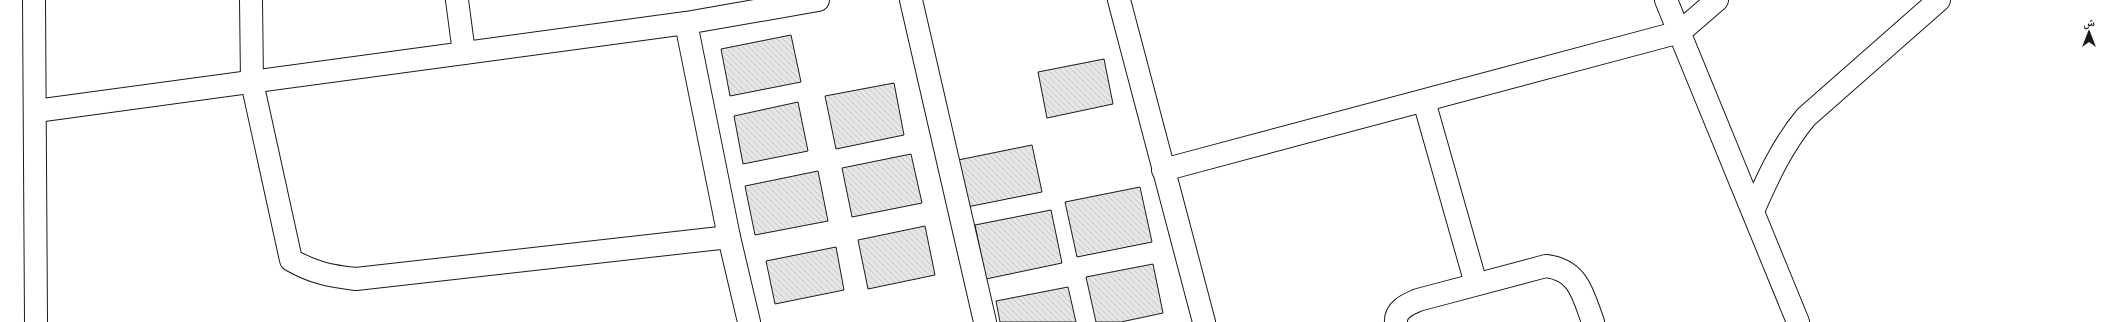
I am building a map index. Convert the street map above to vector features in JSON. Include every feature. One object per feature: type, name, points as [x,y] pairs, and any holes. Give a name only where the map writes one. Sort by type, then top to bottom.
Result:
[{"type":"street","points":[[34,0],[36,111],[36,322]]},
{"type":"street","points":[[251,0],[252,82],[291,260],[315,272],[325,275],[356,279],[729,237]]},
{"type":"street","points":[[457,0],[464,53]]},
{"type":"street","points":[[36,111],[686,23],[818,0]]},
{"type":"street","points":[[911,0],[985,322]]},
{"type":"street","points":[[1120,0],[1163,170],[1204,322]]},
{"type":"street","points":[[1666,0],[1798,322]]},
{"type":"street","points":[[1163,170],[1680,32],[1717,0]]},
{"type":"street","points":[[1753,211],[1781,151],[1789,138],[1806,117],[1939,0]]},
{"type":"street","points":[[686,23],[729,237],[750,322]]},
{"type":"street","points":[[1424,100],[1476,284]]},
{"type":"street","points":[[1396,322],[1396,318],[1401,308],[1418,300],[1540,268],[1557,267],[1569,273],[1580,286],[1593,322]]},
{"type":"building","points":[[791,35],[801,82],[730,96],[721,49]]},
{"type":"building","points":[[1104,59],[1113,104],[1047,118],[1038,72]]},
{"type":"building","points":[[894,83],[904,135],[836,149],[825,96]]},
{"type":"building","points":[[798,102],[808,151],[743,164],[734,116]]},
{"type":"building","points":[[1032,145],[1042,192],[967,207],[958,160]]},
{"type":"building","points":[[911,154],[922,203],[852,217],[842,168]]},
{"type":"building","points":[[818,171],[828,221],[755,235],[745,186]]},
{"type":"building","points":[[1140,187],[1152,242],[1077,257],[1065,202]]},
{"type":"building","points":[[1051,210],[1062,263],[986,279],[975,225]]},
{"type":"building","points":[[925,226],[935,275],[868,289],[858,240]]},
{"type":"building","points":[[836,247],[844,290],[775,304],[766,261]]},
{"type":"building","points":[[1153,264],[1163,313],[1121,322],[1096,322],[1086,277]]},
{"type":"building","points":[[1068,287],[1076,322],[1000,322],[996,301]]}]
